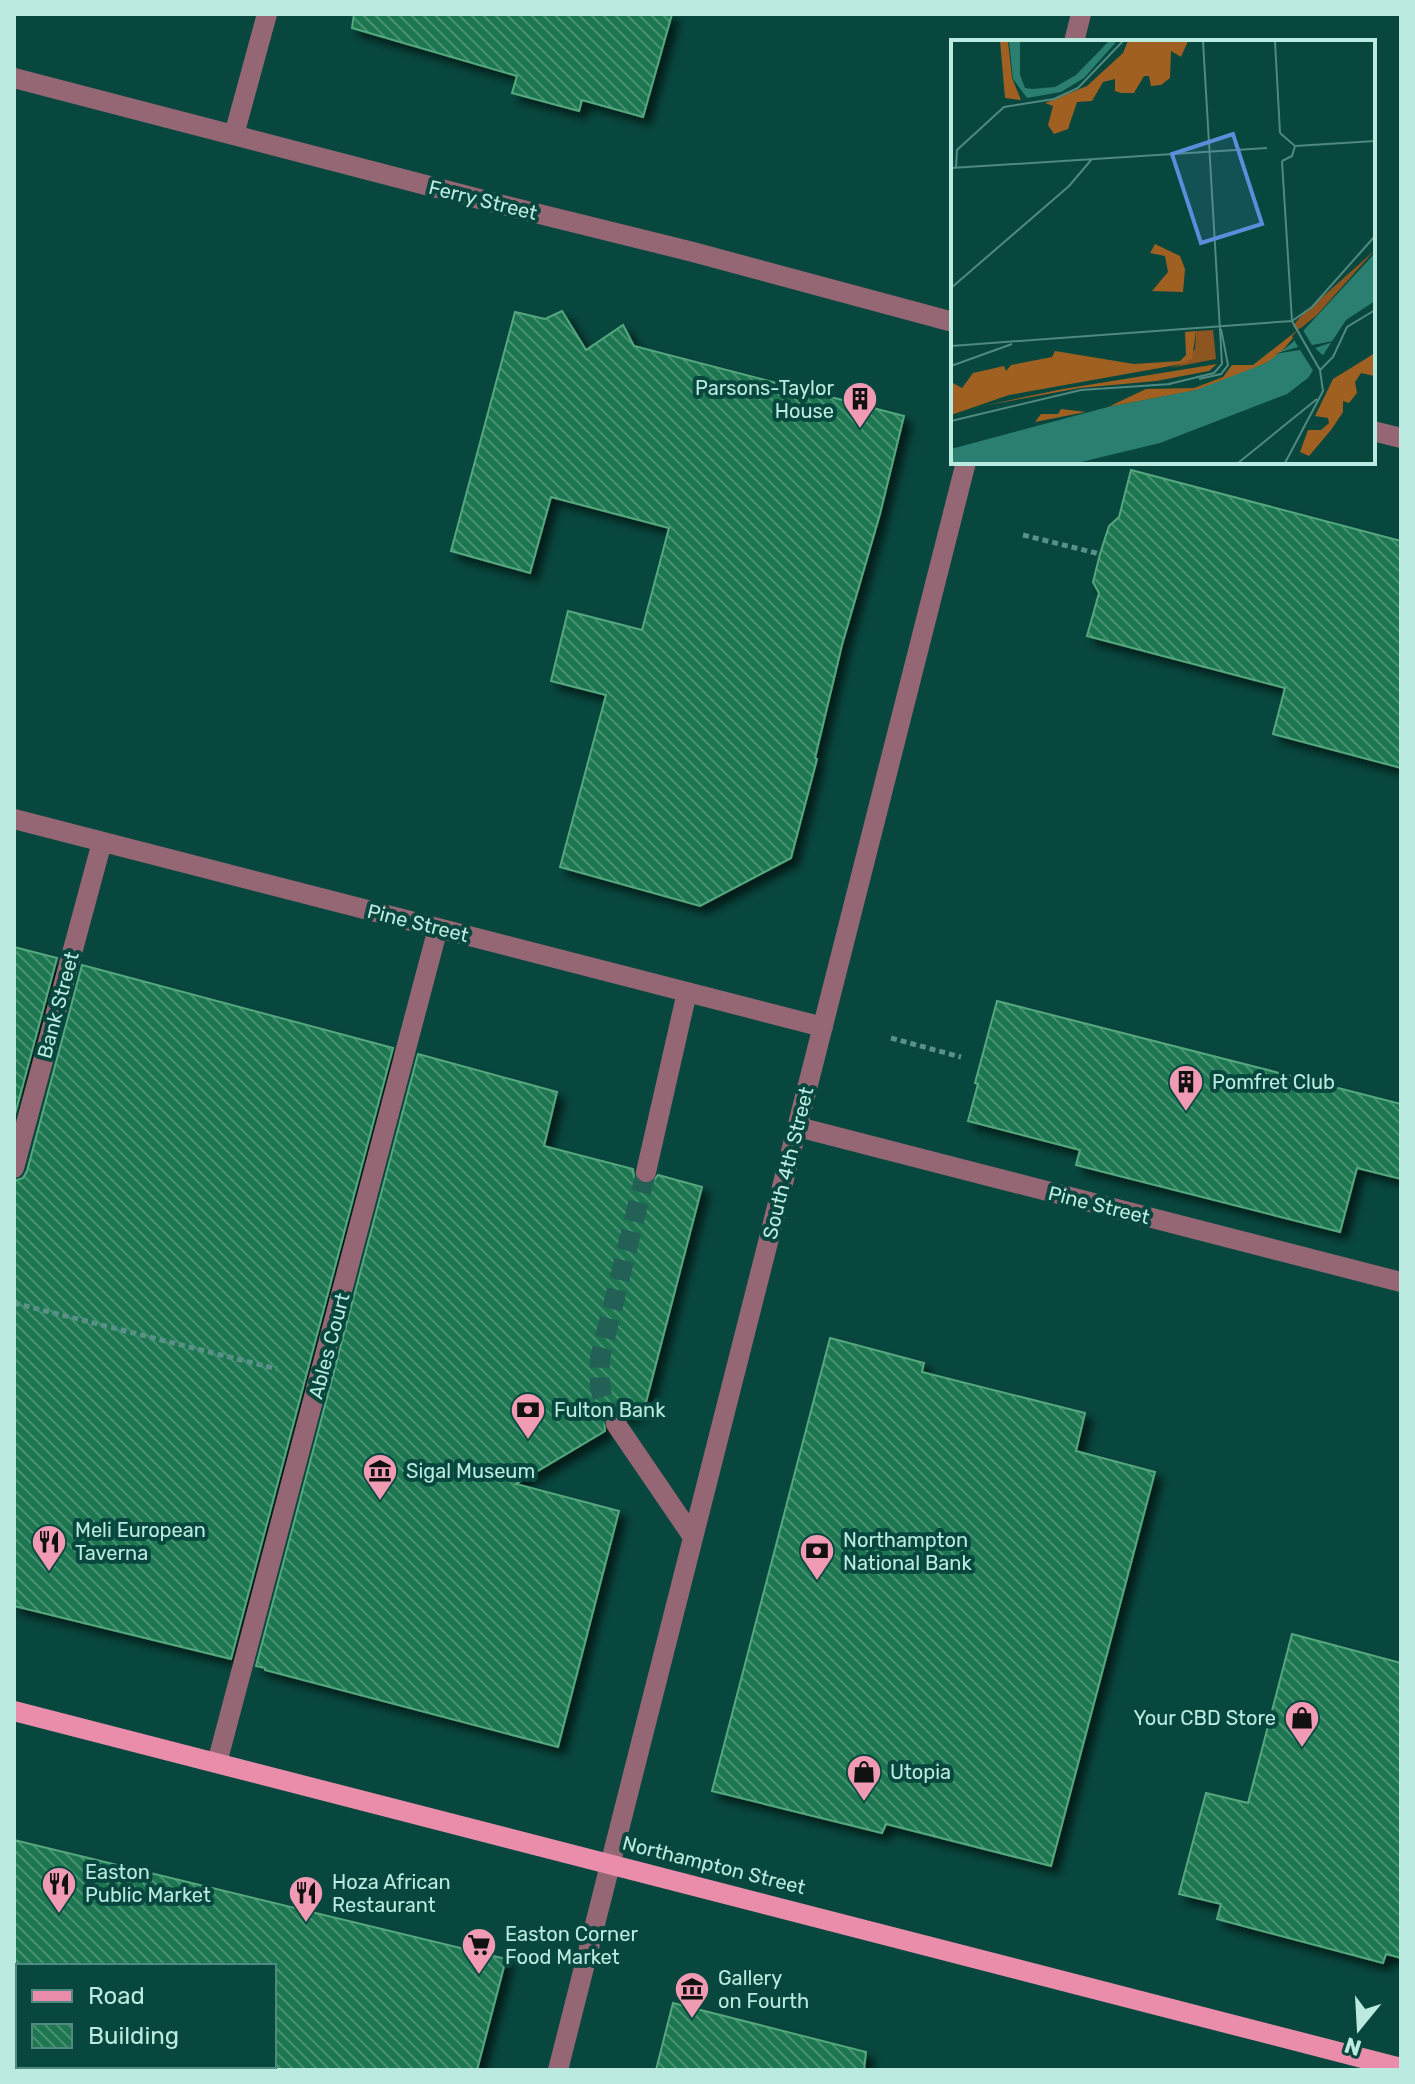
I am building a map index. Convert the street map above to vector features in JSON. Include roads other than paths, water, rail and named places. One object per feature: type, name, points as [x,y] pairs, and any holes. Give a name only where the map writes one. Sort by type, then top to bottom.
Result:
[{"type":"main road","name":"Northampton Street","points":[[14,1711],[1401,2068]]},
{"type":"street","points":[[234,135],[267,14]]},
{"type":"street","points":[[1074,40],[1081,14]]},
{"type":"street","name":"Ferry Street","points":[[14,78],[951,321]]},
{"type":"street","points":[[1375,432],[1401,438]]},
{"type":"street","name":"South 4th Street","points":[[558,2070],[965,464]]},
{"type":"street","name":"Pine Street","points":[[14,819],[823,1027]]},
{"type":"street","name":"Bank Street","points":[[14,1168],[102,842]]},
{"type":"street","name":"Ables Court","points":[[217,1763],[438,928]]},
{"type":"street","points":[[646,1172],[687,992]]},
{"type":"street","name":"Pine Street","points":[[798,1127],[1401,1282]]},
{"type":"street","points":[[616,1424],[693,1537]]},
{"type":"tunnel","points":[[616,1424],[601,1392],[600,1358],[646,1172]]},
{"type":"place","name":"Parsons-Taylor House","points":[[860,430]]},
{"type":"place","name":"Pomfret Club","points":[[1186,1113]]},
{"type":"place","name":"Fulton Bank","points":[[528,1441]]},
{"type":"place","name":"Sigal Museum","points":[[380,1502]]},
{"type":"place","name":"Meli European Taverna","points":[[49,1573]]},
{"type":"place","name":"Northampton National Bank","points":[[817,1582]]},
{"type":"place","name":"Your CBD Store","points":[[1302,1749]]},
{"type":"place","name":"Utopia","points":[[864,1803]]},
{"type":"place","name":"Easton Public Market","points":[[59,1915]]},
{"type":"place","name":"Hoza African Restaurant","points":[[306,1924]]},
{"type":"place","name":"Easton Corner Food Market","points":[[479,1976]]},
{"type":"place","name":"Gallery on Fourth","points":[[692,2020]]}]
